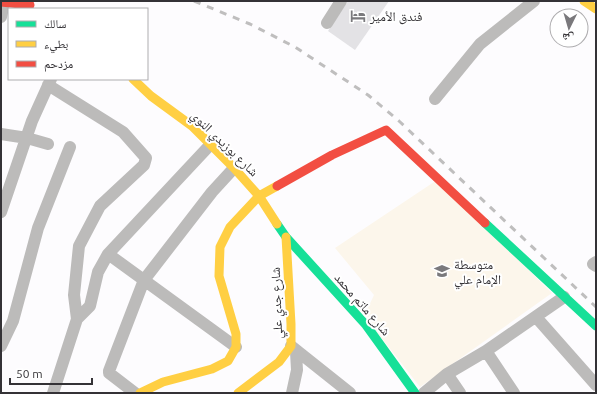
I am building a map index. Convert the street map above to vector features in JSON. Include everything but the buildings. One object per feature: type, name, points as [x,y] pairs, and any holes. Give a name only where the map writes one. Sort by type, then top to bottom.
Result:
[{"type":"street","points":[[327,23],[341,1]]},
{"type":"street","points":[[435,99],[480,44],[534,1]]},
{"type":"street","points":[[584,1],[596,9]]},
{"type":"street","points":[[1,16],[2,2],[30,5]]},
{"type":"street","name":"شارع بوزيدي النوي","points":[[134,80],[151,96],[192,126],[234,168],[259,196],[286,236]]},
{"type":"street","points":[[1,212],[26,138],[49,82],[123,132],[146,158],[144,165],[100,206],[79,246],[74,295],[77,319],[53,393]]},
{"type":"street","points":[[140,393],[163,382],[212,369],[228,360],[236,347],[236,334],[219,276],[220,247],[230,227],[259,196],[332,155],[386,130],[596,326]]},
{"type":"street","points":[[1,134],[26,138],[48,144]]},
{"type":"street","points":[[77,319],[90,306],[98,272],[108,254],[210,144]]},
{"type":"street","points":[[1,346],[13,321],[38,228],[70,147]]},
{"type":"street","points":[[135,393],[108,371],[144,280],[212,192],[234,168]]},
{"type":"street","name":"شارع جدي علي","points":[[238,393],[294,349],[286,236]]},
{"type":"street","name":"شارع ماتم محمد","points":[[286,236],[366,325],[415,393]]},
{"type":"street","points":[[108,254],[236,347]]},
{"type":"street","points":[[596,262],[593,264],[596,266]]},
{"type":"street","points":[[424,393],[447,374],[486,351],[564,296]]},
{"type":"street","points":[[536,317],[596,385]]},
{"type":"street","points":[[292,393],[297,370],[294,349]]},
{"type":"street","points":[[294,349],[350,393]]},
{"type":"street","points":[[486,351],[514,393]]},
{"type":"street","points":[[447,374],[460,393]]},
{"type":"shaded area","name":"متوسطة الإمام علي","points":[[437,180],[552,293],[420,387],[369,322],[366,312],[374,295],[335,248]]},
{"type":"railway","points":[[194,1],[250,24],[295,47],[368,95],[399,121],[596,307]]},
{"type":"traffic: fast","points":[[485,223],[596,326]]},
{"type":"traffic: fast","points":[[277,224],[286,237],[366,325],[415,393]]},
{"type":"traffic: slow","points":[[584,1],[596,9]]},
{"type":"traffic: slow","points":[[134,80],[151,96],[192,126],[234,168],[259,196],[277,224]]},
{"type":"traffic: slow","points":[[140,393],[163,382],[212,369],[228,361],[236,347],[236,334],[219,276],[220,247],[230,227],[259,196],[277,186]]},
{"type":"traffic: slow","points":[[238,393],[279,362],[291,346],[286,237]]},
{"type":"traffic: jam","points":[[1,2],[30,5],[23,1]]},
{"type":"traffic: jam","points":[[277,186],[332,155],[386,130],[485,223]]},
{"type":"place","name":"فندق الأمير","points":[[358,16]]},
{"type":"place","name":"متوسطة الإمام علي","points":[[442,271]]}]
